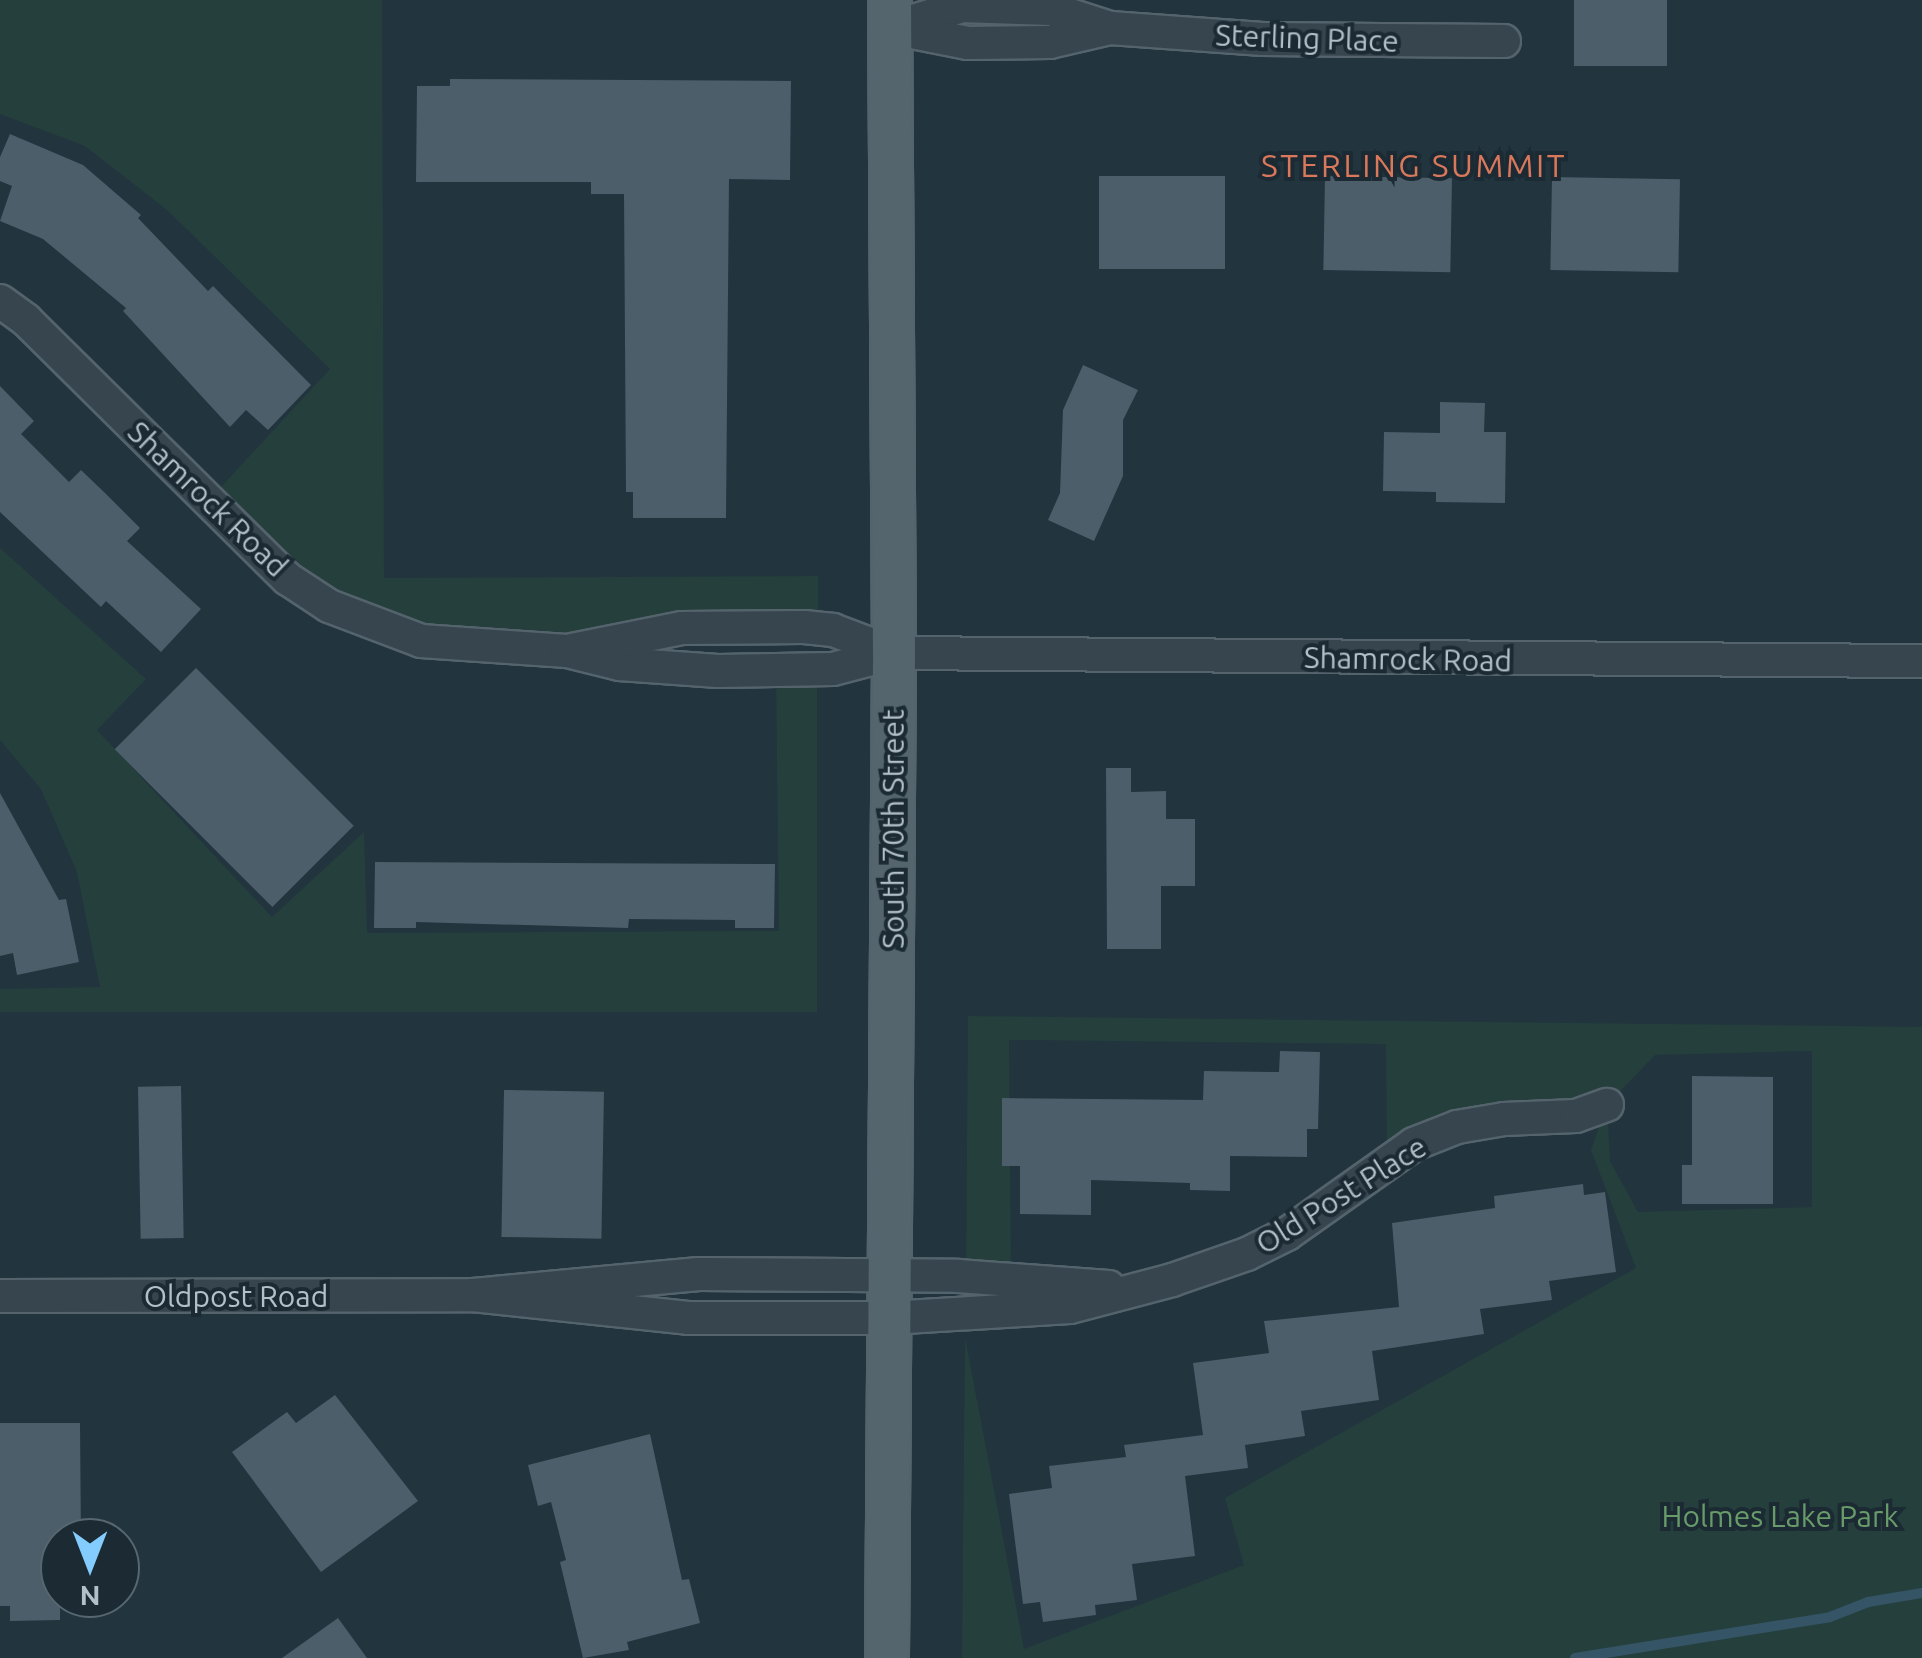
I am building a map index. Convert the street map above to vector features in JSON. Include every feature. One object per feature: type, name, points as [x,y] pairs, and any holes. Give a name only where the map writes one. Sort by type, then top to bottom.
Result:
[{"type":"main road","name":"South 70th Street","points":[[887,1658],[894,653],[890,14]]},
{"type":"street","name":"Sterling Place","points":[[890,14],[962,6],[1051,9],[1110,28],[1296,41],[1504,41]]},
{"type":"street","name":"Shamrock Road","points":[[0,301],[26,320],[250,546],[288,579],[329,606],[422,642],[567,651],[620,664],[718,671],[832,669],[894,653],[1922,661]]},
{"type":"street","name":"Shamrock Road","points":[[567,651],[682,628],[804,627],[832,630],[894,653]]},
{"type":"street","name":"Old Post Place","points":[[889,1318],[1028,1312],[1070,1307],[1135,1289],[1247,1254],[1287,1234],[1414,1144],[1457,1127],[1504,1118],[1576,1116],[1607,1106]]},
{"type":"street","name":"Oldpost Road","points":[[0,1296],[473,1295],[699,1274],[889,1274]]},
{"type":"street","name":"Old Post Place","points":[[889,1274],[1135,1289]]},
{"type":"street","name":"Oldpost Road","points":[[473,1295],[674,1317],[889,1318]]},
{"type":"green space","points":[[0,0],[382,0],[384,578],[818,576],[818,628],[622,637],[374,627],[207,502],[330,369],[167,210],[85,146],[0,114]]},
{"type":"green space","points":[[0,548],[146,679],[97,730],[272,917],[364,832],[367,933],[779,931],[776,671],[817,670],[817,1012],[0,1012],[0,989],[100,987],[77,872],[41,789],[0,740]]},
{"type":"green space","name":"Holmes Lake Park","points":[[968,1016],[1922,1027],[1922,1658],[962,1658],[965,1337],[1024,1649],[1244,1565],[1225,1498],[1636,1268],[1591,1150],[1606,1107],[1544,1116],[1387,1161],[1386,1044],[1009,1040],[1011,1279],[966,1277]],"holes":[[[1812,1051],[1812,1207],[1638,1212],[1610,1161],[1607,1105],[1655,1055]]]},
{"type":"building","points":[[1574,0],[1667,0],[1667,66],[1574,66]]},
{"type":"building","points":[[450,79],[791,81],[790,180],[729,179],[726,518],[633,518],[633,492],[626,492],[624,194],[591,194],[591,182],[416,182],[417,86],[450,86]]},
{"type":"building","points":[[10,134],[83,165],[141,215],[138,218],[208,291],[213,286],[311,385],[268,430],[246,410],[230,427],[123,311],[126,308],[43,239],[0,221],[12,186],[0,181],[0,157]]},
{"type":"building","points":[[1099,176],[1225,176],[1225,269],[1099,269]]},
{"type":"building","points":[[1325,176],[1452,178],[1450,272],[1323,270]]},
{"type":"building","points":[[1552,177],[1680,179],[1678,272],[1550,270]]},
{"type":"building","points":[[1083,365],[1138,390],[1123,420],[1123,476],[1094,541],[1048,520],[1060,493],[1063,410]]},
{"type":"building","points":[[0,386],[34,421],[21,434],[69,482],[81,470],[105,493],[140,528],[127,541],[201,609],[161,652],[106,601],[101,607],[0,512]]},
{"type":"building","points":[[1440,402],[1485,403],[1484,432],[1506,432],[1505,503],[1436,502],[1436,492],[1383,491],[1384,432],[1440,433]]},
{"type":"building","points":[[196,668],[354,826],[272,907],[115,749]]},
{"type":"building","points":[[1106,768],[1131,768],[1131,792],[1166,791],[1166,819],[1195,819],[1195,886],[1161,886],[1161,949],[1107,949]]},
{"type":"building","points":[[0,793],[59,900],[66,899],[79,962],[17,975],[13,953],[0,956]]},
{"type":"building","points":[[375,862],[775,864],[774,928],[735,928],[735,920],[629,919],[628,928],[416,922],[416,928],[374,928]]},
{"type":"building","points":[[1280,1051],[1320,1052],[1318,1129],[1307,1129],[1307,1157],[1230,1156],[1230,1191],[1190,1190],[1190,1183],[1091,1180],[1091,1215],[1020,1214],[1020,1166],[1002,1166],[1002,1098],[1203,1100],[1204,1071],[1279,1072]]},
{"type":"building","points":[[1692,1076],[1773,1077],[1773,1204],[1682,1204],[1682,1165],[1692,1165]]},
{"type":"building","points":[[181,1086],[184,1238],[141,1239],[138,1087]]},
{"type":"building","points":[[504,1090],[604,1092],[601,1239],[501,1237]]},
{"type":"building","points":[[1583,1184],[1584,1195],[1605,1192],[1616,1272],[1549,1281],[1552,1300],[1480,1309],[1484,1334],[1372,1351],[1379,1400],[1301,1411],[1305,1436],[1245,1445],[1248,1468],[1185,1476],[1195,1556],[1132,1564],[1137,1600],[1095,1605],[1096,1615],[1043,1622],[1040,1602],[1023,1604],[1009,1494],[1052,1488],[1049,1466],[1126,1457],[1124,1445],[1203,1435],[1193,1363],[1269,1353],[1264,1321],[1399,1307],[1392,1223],[1495,1208],[1494,1196]]},
{"type":"building","points":[[335,1395],[418,1501],[321,1572],[232,1452],[287,1412],[296,1423]]},
{"type":"building","points":[[0,1423],[80,1423],[81,1518],[40,1518],[40,1618],[60,1620],[10,1621],[10,1606],[0,1606]]},
{"type":"building","points":[[650,1434],[682,1580],[689,1579],[700,1623],[627,1642],[629,1650],[583,1658],[560,1562],[566,1560],[551,1502],[538,1506],[528,1465]]},
{"type":"building","points":[[338,1618],[367,1658],[282,1658]]},
{"type":"waterway","points":[[1575,1658],[1830,1617],[1868,1602],[1922,1593]]},
{"type":"district","name":"STERLING SUMMIT","points":[[1414,165]]}]
